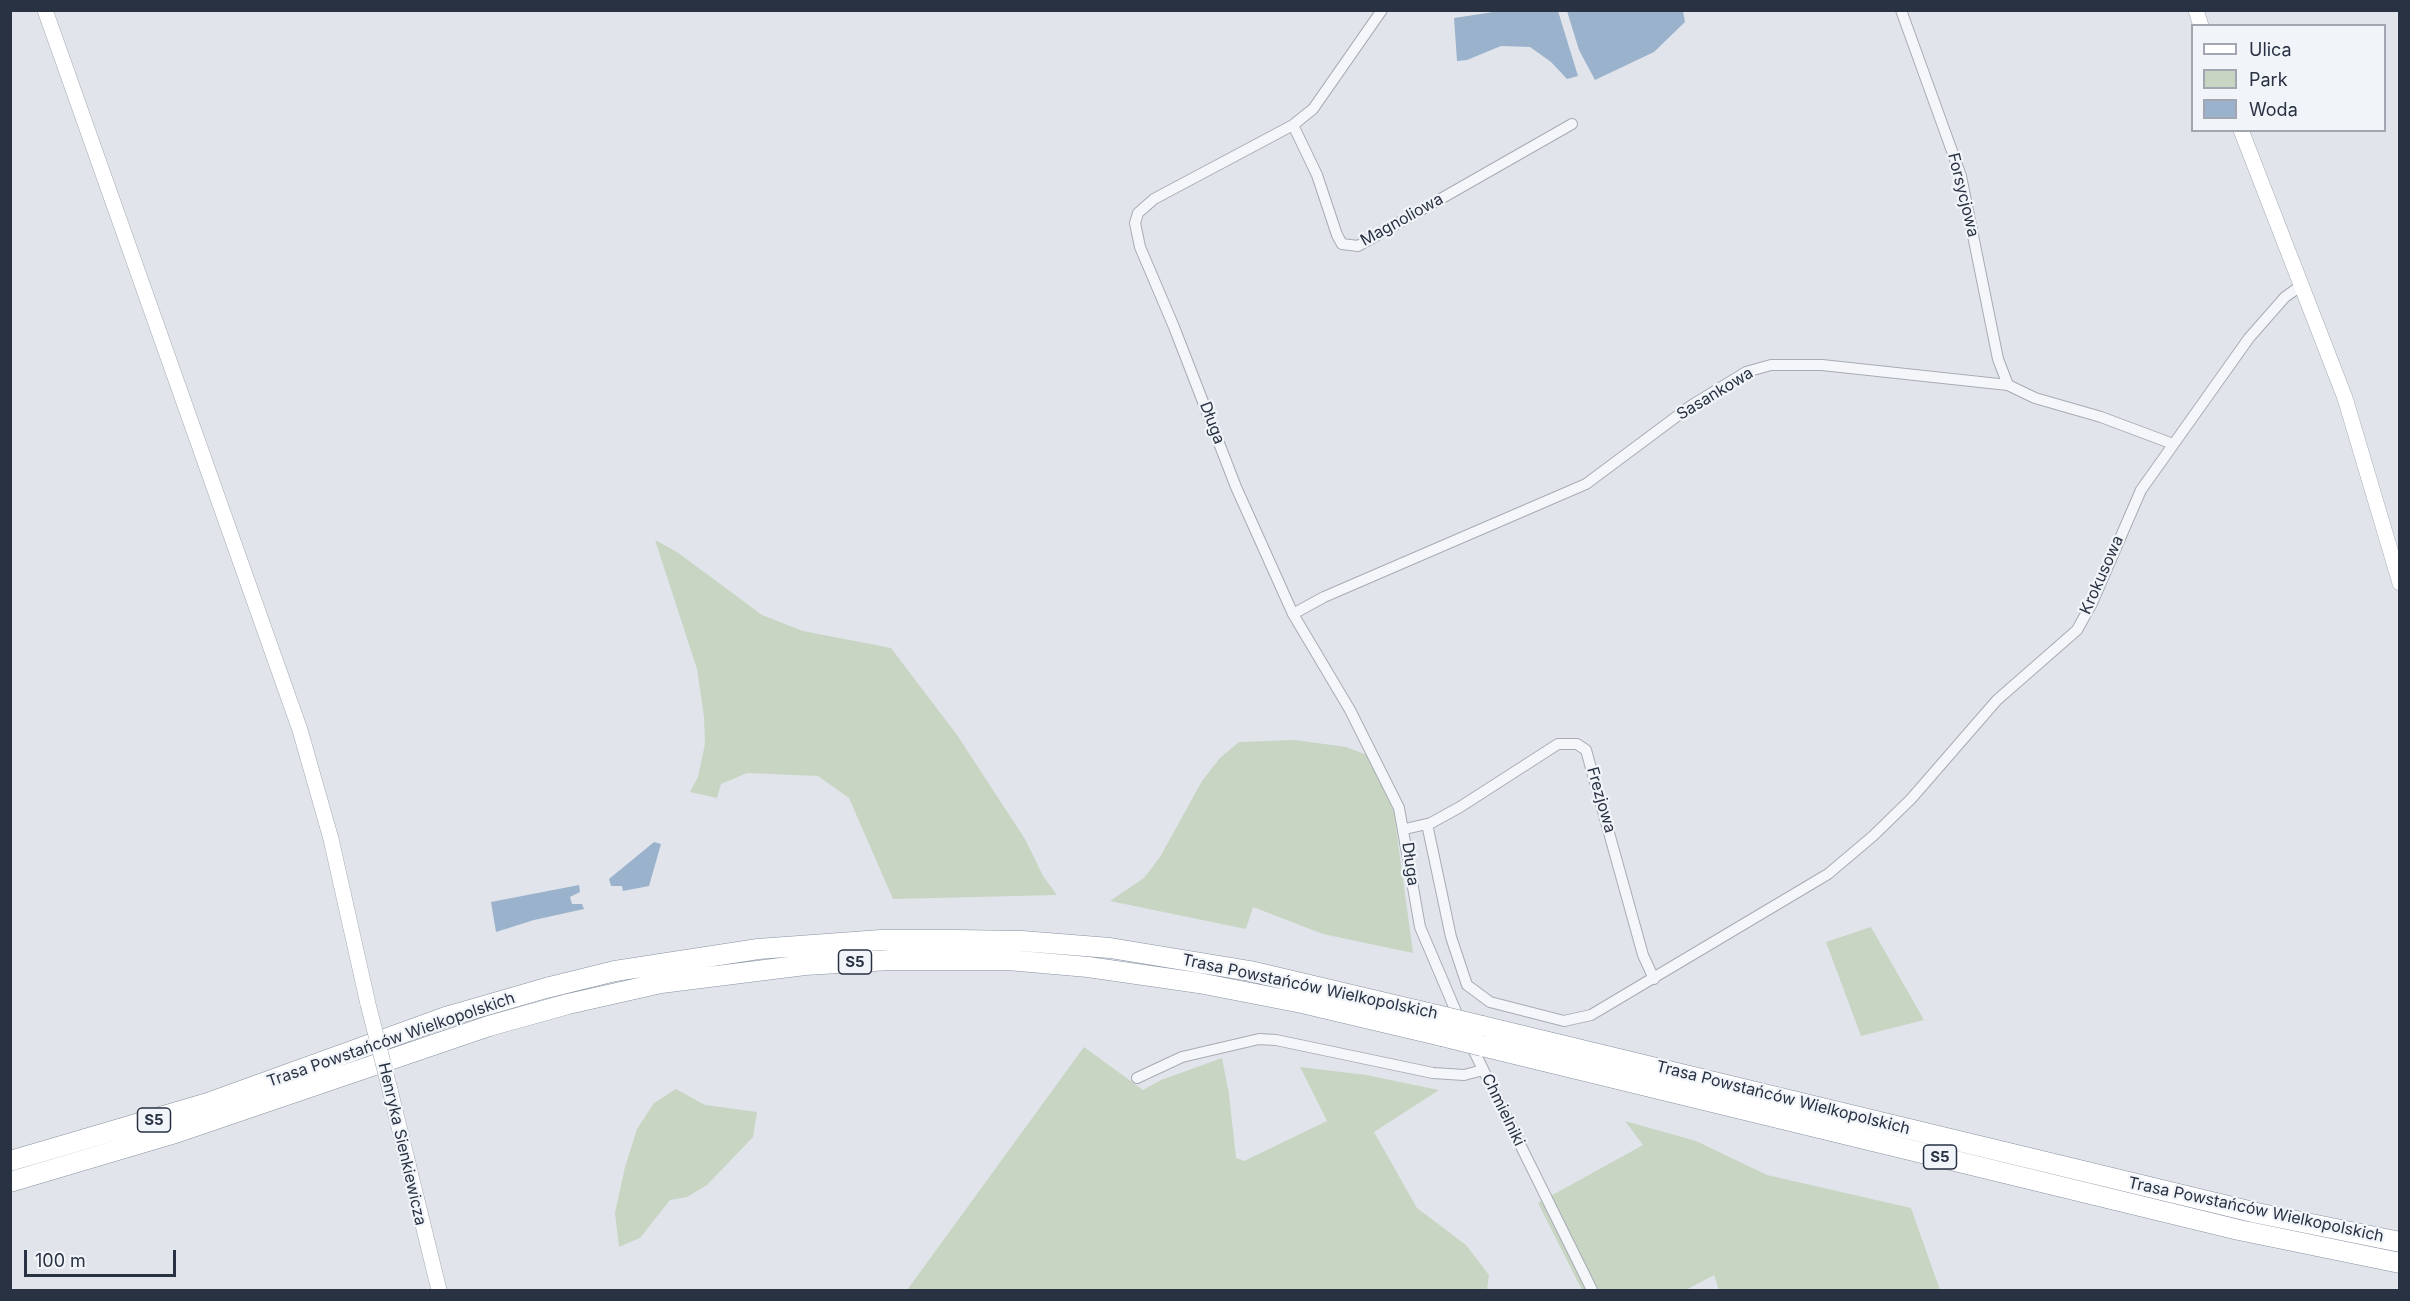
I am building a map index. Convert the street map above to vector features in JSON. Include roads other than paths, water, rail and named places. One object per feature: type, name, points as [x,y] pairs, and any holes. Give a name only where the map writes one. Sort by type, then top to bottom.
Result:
[{"type":"highway","name":"Trasa Powstańców Wielkopolskich","points":[[10,1161],[200,1105],[449,1016],[615,971],[758,949],[881,940],[1022,941],[1110,948],[1250,971],[1482,1036],[2247,1211],[2400,1242]]},
{"type":"highway","name":"Trasa Powstańców Wielkopolskich","points":[[10,1182],[172,1134],[489,1026],[567,1004],[661,983],[739,971],[890,960],[1008,960],[1088,967],[1199,983],[1444,1027]]},
{"type":"highway","name":"Trasa Powstańców Wielkopolskich","points":[[1482,1036],[2240,1230],[2400,1263]]},
{"type":"street","name":"Henryka Sienkiewicza","points":[[45,10],[257,604],[312,769],[439,1290]]},
{"type":"street","name":"Długa","points":[[1382,10],[1313,109],[1293,125],[1154,199],[1138,213],[1135,223],[1140,247],[1174,327],[1236,487],[1293,614],[1386,776],[1400,808],[1420,927]]},
{"type":"street","name":"Forsycjowa","points":[[1901,10],[1961,176],[1998,359],[2008,385]]},
{"type":"street","name":"Magnoliowa","points":[[1293,125],[1317,175],[1337,235],[1342,244],[1358,246],[1572,124]]},
{"type":"street","points":[[2242,132],[2302,285],[2359,440],[2400,583]]},
{"type":"street","name":"Krokusowa","points":[[1427,824],[1451,937],[1467,985],[1490,1002],[1516,1011],[1564,1021],[1591,1015],[1654,979],[1705,945],[1828,874],[1911,799],[1997,700],[2077,630],[2092,603],[2141,490],[2249,338],[2285,297],[2302,285]]},
{"type":"street","name":"Sasankowa","points":[[1293,614],[1324,597],[1586,484],[1692,405],[1758,368],[1785,363],[1822,365],[2008,385],[2035,399],[2101,417],[2173,444]]},
{"type":"street","name":"Frezjowa","points":[[1405,830],[1427,824],[1460,807],[1558,744],[1577,744],[1586,750],[1643,955],[1654,979]]},
{"type":"street","name":"Chmielniki","points":[[1420,927],[1452,1006],[1592,1290]]},
{"type":"street","points":[[1137,1078],[1182,1057],[1259,1039],[1276,1040],[1433,1073],[1464,1075],[1483,1070]]},
{"type":"water","points":[[1500,11],[1558,11],[1578,76],[1567,79],[1551,62],[1530,47],[1501,46],[1467,60],[1457,61],[1454,18]]},
{"type":"water","points":[[1567,11],[1683,11],[1685,22],[1654,52],[1595,80],[1579,50]]},
{"type":"water","points":[[654,842],[661,844],[649,886],[623,891],[622,886],[611,886],[609,879]]},
{"type":"water","points":[[579,885],[580,892],[570,897],[572,904],[582,904],[584,909],[534,920],[496,932],[491,902]]}]
